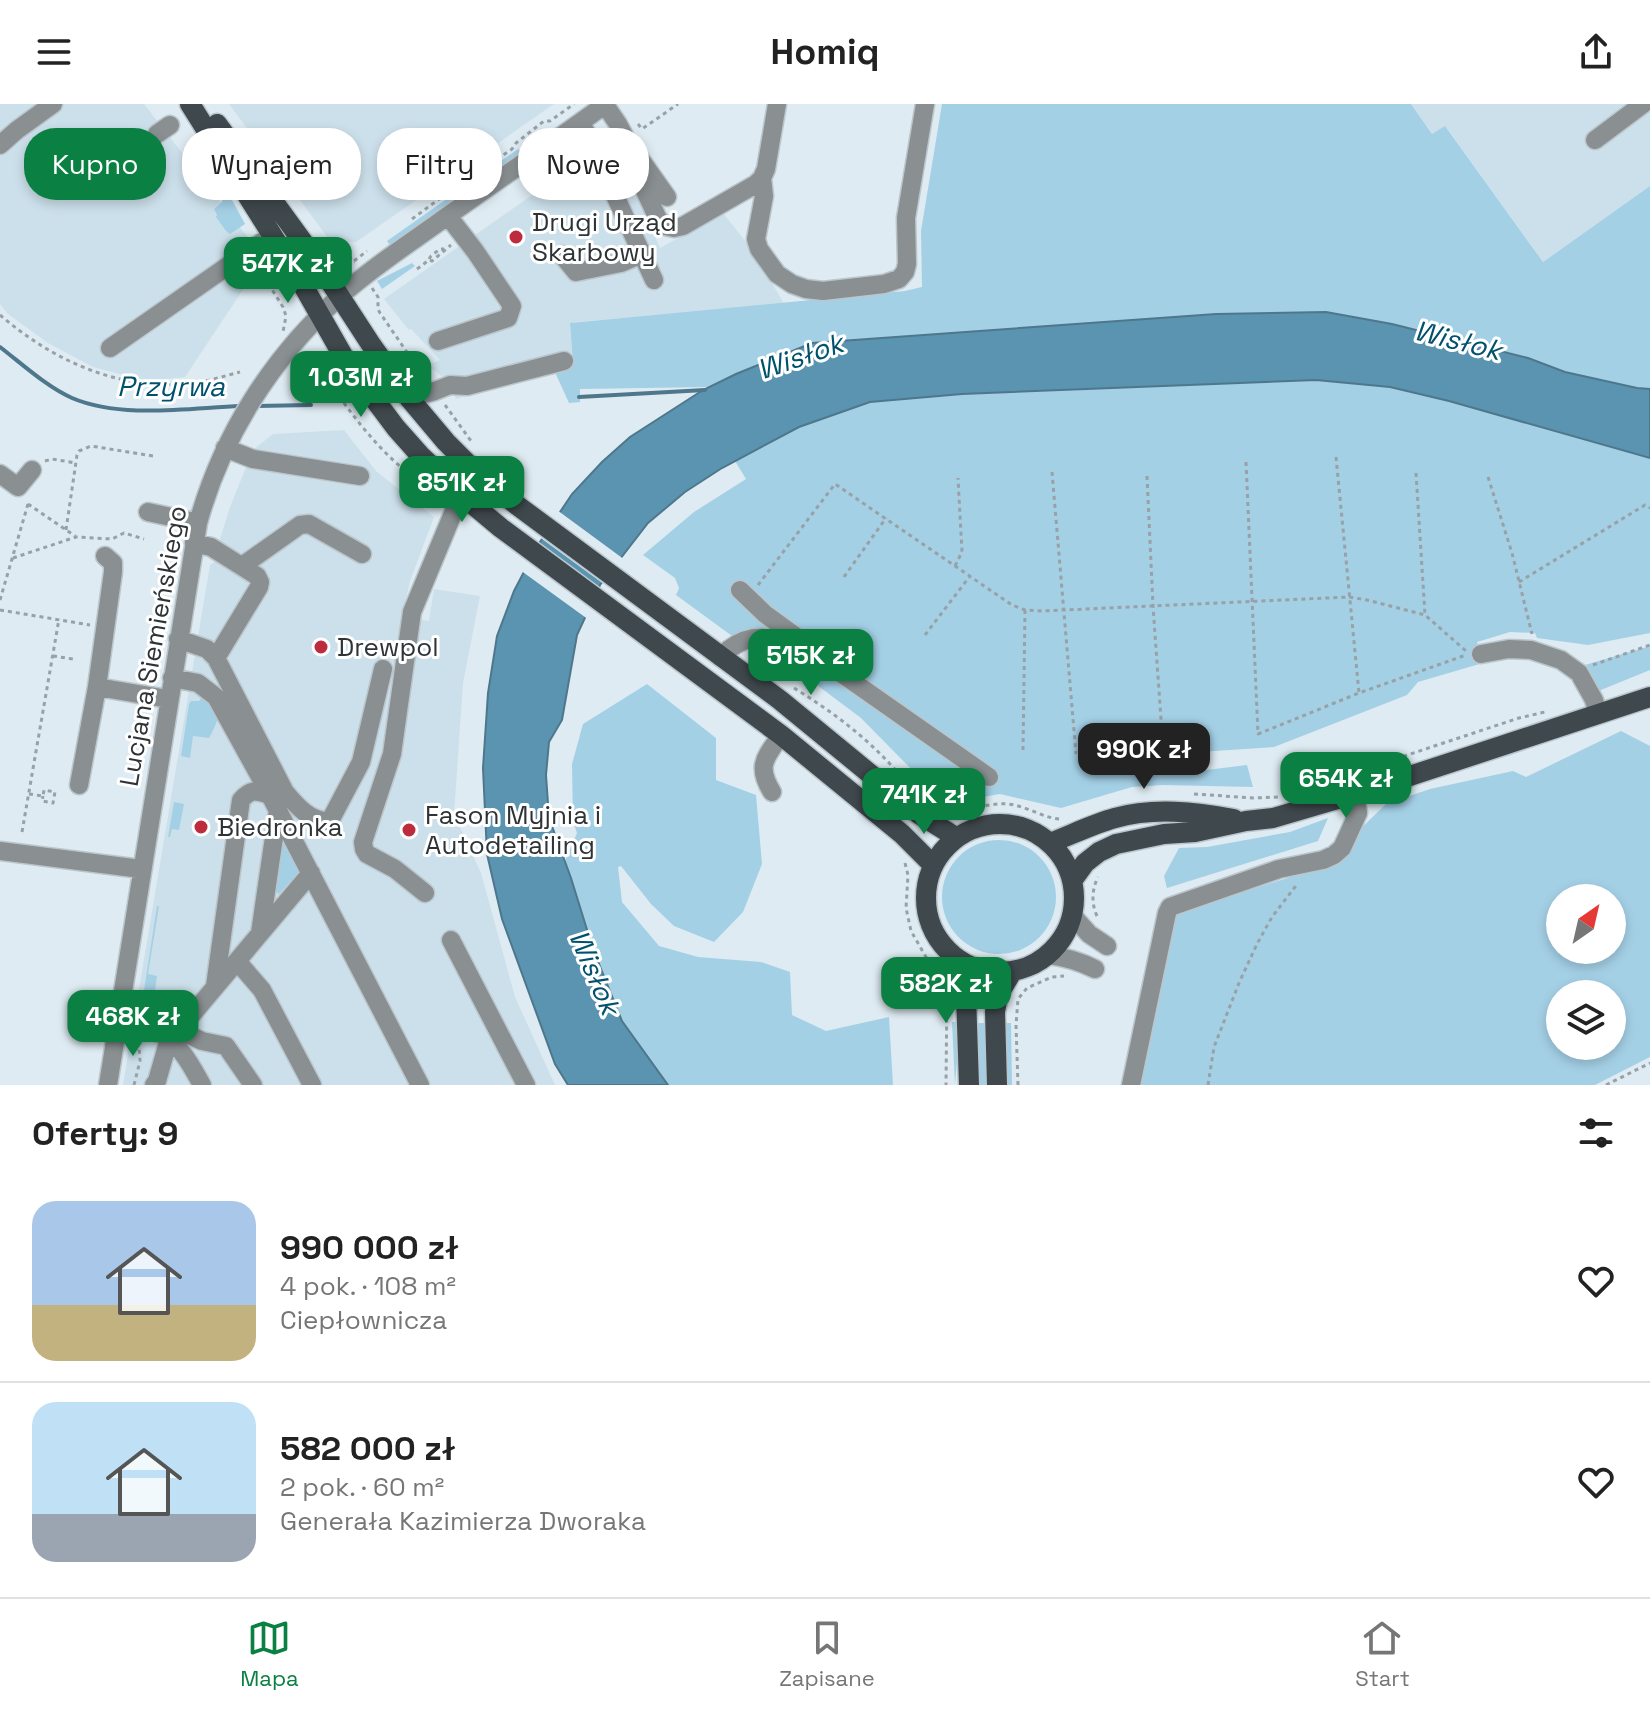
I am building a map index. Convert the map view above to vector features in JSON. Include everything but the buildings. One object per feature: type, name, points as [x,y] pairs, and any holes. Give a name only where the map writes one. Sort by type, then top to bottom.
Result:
[{"type":"main road","points":[[190,104],[210,128]]},
{"type":"main road","points":[[202,104],[216,128]]},
{"type":"main road","points":[[254,200],[346,361],[420,455],[501,528],[781,735],[902,834],[933,865]]},
{"type":"main road","points":[[266,200],[340,296],[409,398],[474,470],[780,700],[919,814],[954,836]]},
{"type":"main road","points":[[1072,881],[1085,863],[1116,844],[1273,818],[1598,714],[1646,704]]},
{"type":"main road","points":[[1050,843],[1116,818],[1143,813],[1198,812],[1246,821]]},
{"type":"main road","points":[[993,823],[1013,825],[1033,832],[1050,843],[1068,867],[1074,898],[1072,915],[1063,937],[1048,955],[1025,968],[996,972],[965,964],[946,950],[933,932],[926,910],[926,887],[933,865],[945,845],[954,836],[972,827],[993,823]]},
{"type":"main road","points":[[965,964],[969,1085]]},
{"type":"main road","points":[[997,1085],[995,1012],[998,995],[1012,972]]},
{"type":"street","points":[[0,145],[53,104]]},
{"type":"street","points":[[605,104],[620,128]]},
{"type":"street","name":"Lucjana Siemieńskiego","points":[[108,1085],[194,543],[214,471],[236,425],[273,370],[340,296],[605,104]]},
{"type":"street","points":[[649,200],[658,219],[665,226],[674,228],[683,226],[756,184],[766,169],[777,104]]},
{"type":"street","points":[[762,178],[764,196],[756,239],[759,249],[777,274],[792,284],[823,291],[884,284],[899,279],[907,264],[906,218],[925,104]]},
{"type":"street","points":[[1595,140],[1643,104]]},
{"type":"street","points":[[581,122],[654,280]]},
{"type":"street","points":[[649,172],[667,197]]},
{"type":"street","points":[[438,341],[508,318],[512,306],[448,216]]},
{"type":"street","points":[[110,348],[272,235]]},
{"type":"street","points":[[562,255],[576,272],[621,263],[642,254]]},
{"type":"street","points":[[409,398],[450,385],[467,386],[564,361]]},
{"type":"street","points":[[225,448],[250,458],[360,476]]},
{"type":"street","points":[[0,474],[18,487],[32,470]]},
{"type":"street","points":[[425,893],[395,869],[367,854],[363,842],[392,754],[412,612],[454,511],[465,498]]},
{"type":"street","points":[[148,512],[198,523]]},
{"type":"street","points":[[242,566],[300,525],[309,524],[362,554]]},
{"type":"street","points":[[194,543],[211,547],[257,576],[260,582],[216,658]]},
{"type":"street","points":[[79,785],[113,572],[113,563],[105,556]]},
{"type":"street","points":[[744,594],[844,676],[989,777]]},
{"type":"street","points":[[720,657],[733,644],[748,638],[767,637],[791,642],[798,638]]},
{"type":"street","points":[[178,639],[207,649],[216,658],[285,792],[298,808],[322,822],[332,817],[361,762],[383,669]]},
{"type":"street","points":[[1481,654],[1509,649],[1531,650],[1561,660],[1579,673],[1598,714]]},
{"type":"street","points":[[172,678],[198,683],[216,697],[274,802],[420,1085]]},
{"type":"street","points":[[97,687],[168,699]]},
{"type":"street","points":[[772,792],[763,778],[763,765],[781,735]]},
{"type":"street","points":[[215,987],[241,800],[249,792],[256,791],[274,802]]},
{"type":"street","points":[[1131,1085],[1170,907],[1279,869],[1334,855],[1342,848],[1358,813],[1355,794]]},
{"type":"street","points":[[260,933],[274,802]]},
{"type":"street","points":[[0,851],[141,869]]},
{"type":"street","points":[[154,1085],[174,1035],[311,873]]},
{"type":"street","points":[[1072,915],[1089,934],[1107,946]]},
{"type":"street","points":[[451,940],[526,1085]]},
{"type":"street","points":[[1048,955],[1063,956],[1095,969]]},
{"type":"street","points":[[237,961],[266,997],[312,1085]]},
{"type":"street","points":[[118,1025],[226,1046],[253,1085]]},
{"type":"street","points":[[174,1035],[202,1085]]},
{"type":"path","points":[[408,222],[512,149],[544,121],[550,121],[574,104]]},
{"type":"path","points":[[636,121],[642,129],[674,105]]},
{"type":"path","points":[[354,261],[376,245]]},
{"type":"path","points":[[417,269],[432,261],[444,249]]},
{"type":"path","points":[[328,253],[339,253],[357,266]]},
{"type":"path","points":[[276,285],[271,288],[286,316],[282,330],[284,335]]},
{"type":"path","points":[[0,315],[48,350],[97,374],[165,385],[204,381],[240,372]]},
{"type":"path","points":[[382,334],[391,329]]},
{"type":"path","points":[[299,365],[307,362]]},
{"type":"path","points":[[325,376],[333,370]]},
{"type":"path","points":[[66,530],[76,463],[82,448],[91,446],[153,456]]},
{"type":"path","points":[[1336,457],[1359,693]]},
{"type":"path","points":[[32,470],[52,459],[76,463]]},
{"type":"path","points":[[744,594],[835,484],[1012,605],[1025,610],[1064,610],[1251,602],[1349,597],[1425,615],[1469,654],[1359,693],[1258,734],[1251,602],[1246,462]]},
{"type":"path","points":[[1052,472],[1076,754]]},
{"type":"path","points":[[1416,473],[1425,615]]},
{"type":"path","points":[[1147,476],[1163,747]]},
{"type":"path","points":[[1488,477],[1532,632],[1531,650]]},
{"type":"path","points":[[955,566],[962,552],[958,478]]},
{"type":"path","points":[[18,487],[28,504],[76,537]]},
{"type":"path","points":[[0,600],[28,504]]},
{"type":"path","points":[[1519,582],[1645,505],[1650,508]]},
{"type":"path","points":[[844,577],[886,518]]},
{"type":"path","points":[[13,558],[76,537],[112,539],[124,533],[144,539]]},
{"type":"path","points":[[925,635],[970,576]]},
{"type":"path","points":[[0,610],[106,628]]},
{"type":"path","points":[[1023,750],[1025,610]]},
{"type":"path","points":[[22,832],[59,619]]},
{"type":"path","points":[[1579,673],[1650,645]]},
{"type":"path","points":[[53,656],[73,659]]},
{"type":"path","points":[[794,687],[831,710],[902,777]]},
{"type":"path","points":[[1334,782],[1427,748]]},
{"type":"path","points":[[29,794],[43,796]]},
{"type":"path","points":[[1182,794],[1254,798],[1284,796]]},
{"type":"path","points":[[942,809],[958,811],[1008,804],[1052,818],[1070,816]]},
{"type":"path","points":[[901,858],[907,871],[906,908],[911,931],[926,957],[942,973],[947,986],[946,1085]]},
{"type":"path","points":[[1208,1085],[1214,1047],[1239,983],[1272,917],[1300,881]]},
{"type":"path","points":[[134,1085],[140,1061],[139,1042]]},
{"type":"path","points":[[1606,1085],[1650,1063]]},
{"type":"shaded area","points":[[0,104],[144,104],[163,128],[24,128],[24,200],[166,200],[166,132],[182,153],[182,200],[219,200],[264,258],[185,377],[146,381],[93,367],[48,343],[8,314],[0,304]]},
{"type":"shaded area","points":[[229,104],[554,104],[502,140],[502,128],[377,128],[377,200],[416,200],[356,242],[331,242],[300,200],[361,200],[361,128],[247,128]]},
{"type":"shaded area","points":[[942,104],[1411,104],[1432,134],[1445,126],[1543,262],[1650,186],[1650,389],[1565,372],[1528,358],[1392,324],[1326,312],[1216,314],[812,343],[709,387],[580,389],[580,402],[569,403],[554,370],[573,364],[570,323],[922,287],[921,231]]},
{"type":"shaded area","points":[[1411,104],[1650,104],[1650,186],[1543,262],[1446,127],[1433,135]]},
{"type":"shaded area","points":[[518,149],[518,154],[502,165],[502,160]]},
{"type":"shaded area","points":[[232,200],[245,224],[230,234],[216,217],[214,209],[222,202]]},
{"type":"shaded area","points":[[445,200],[453,200],[390,245],[387,241]]},
{"type":"shaded area","points":[[525,200],[639,200],[660,248],[723,213],[757,256],[784,304],[576,322],[570,324],[573,364],[456,399],[448,381],[427,365],[440,360],[409,330],[384,299]]},
{"type":"shaded area","points":[[412,263],[415,266],[382,289],[377,281]]},
{"type":"shaded area","points":[[1316,380],[1390,387],[1650,458],[1650,633],[1588,645],[1537,638],[1535,633],[1510,632],[1477,642],[1483,663],[1418,682],[1407,695],[1274,747],[1184,753],[1190,772],[1247,765],[1253,787],[1132,787],[1061,808],[1000,794],[960,801],[944,797],[920,778],[861,718],[817,685],[789,672],[756,648],[743,644],[676,595],[679,588],[675,578],[643,555],[694,512],[746,479],[735,461],[799,427],[871,402],[962,394]]},
{"type":"shaded area","points":[[344,430],[376,471],[434,517],[410,581],[402,616],[429,621],[434,589],[480,596],[463,683],[454,814],[481,873],[515,997],[555,1085],[123,1085],[210,565],[219,559],[219,542],[253,450],[273,434]]},
{"type":"shaded area","points":[[1650,646],[1650,670],[1596,692],[1585,665]]},
{"type":"shaded area","points":[[647,684],[716,738],[716,780],[756,795],[762,864],[743,912],[714,942],[674,926],[651,904],[621,866],[618,867],[622,902],[659,946],[698,957],[761,962],[790,972],[792,1015],[826,1031],[889,1017],[893,1085],[668,1085],[622,1021],[593,949],[565,861],[577,833],[573,821],[572,764],[583,724]]},
{"type":"shaded area","points":[[203,695],[216,711],[216,725],[209,738],[193,736],[190,758],[181,756],[189,704],[199,701]]},
{"type":"shaded area","points":[[1621,731],[1650,746],[1650,1057],[1595,1085],[1140,1085],[1171,914],[1320,868],[1386,804],[1430,789],[1513,771],[1526,777]]},
{"type":"shaded area","points":[[174,802],[184,804],[179,830],[172,829],[168,837]]},
{"type":"shaded area","points":[[1328,818],[1318,841],[1167,888],[1164,876],[1179,848],[1207,847],[1290,832]]},
{"type":"shaded area","points":[[999,840],[1021,844],[1039,857],[1052,875],[1056,897],[1052,919],[1039,937],[1021,950],[999,954],[977,950],[959,937],[946,919],[942,897],[946,875],[959,857],[977,844]]},
{"type":"shaded area","points":[[284,842],[300,871],[279,894],[274,891],[281,844]]},
{"type":"shaded area","points":[[157,906],[148,974],[157,976],[152,1013],[145,1011],[142,1003]]},
{"type":"shaded area","points":[[952,1022],[960,1022],[955,1085]]},
{"type":"shaded area","points":[[976,1023],[987,1023],[988,1085],[977,1085]]},
{"type":"shaded area","points":[[1003,1023],[1011,1023],[1012,1085],[1004,1085]]},
{"type":"water","name":"Wisłok","points":[[1326,312],[1392,324],[1528,358],[1565,372],[1650,389],[1650,458],[1390,387],[1316,380],[962,394],[870,402],[799,427],[722,468],[685,492],[648,523],[600,585],[577,635],[562,720],[549,742],[546,775],[549,818],[593,949],[622,1021],[668,1085],[568,1085],[555,1064],[502,919],[487,854],[483,768],[488,693],[497,636],[514,591],[538,545],[572,494],[602,462],[630,437],[703,390],[812,343],[1216,314]]},
{"type":"pier","points":[[557,510],[625,560],[605,585],[538,536]]},
{"type":"pier","points":[[535,541],[603,590],[589,620],[520,570]]},
{"type":"waterway","name":"Przyrwa","points":[[0,347],[53,388],[91,404],[155,411],[240,406]]},
{"type":"waterway","name":"Przyrwa","points":[[579,397],[705,390]]},
{"type":"waterway","name":"Przyrwa","points":[[257,406],[311,405]]},
{"type":"place","name":"Drugi Urząd Skarbowy","points":[[516,237]]},
{"type":"place","name":"Drewpol","points":[[321,647]]},
{"type":"place","name":"Biedronka","points":[[201,827]]},
{"type":"place","name":"Fason Myjnia i Autodetailing","points":[[409,830]]}]
